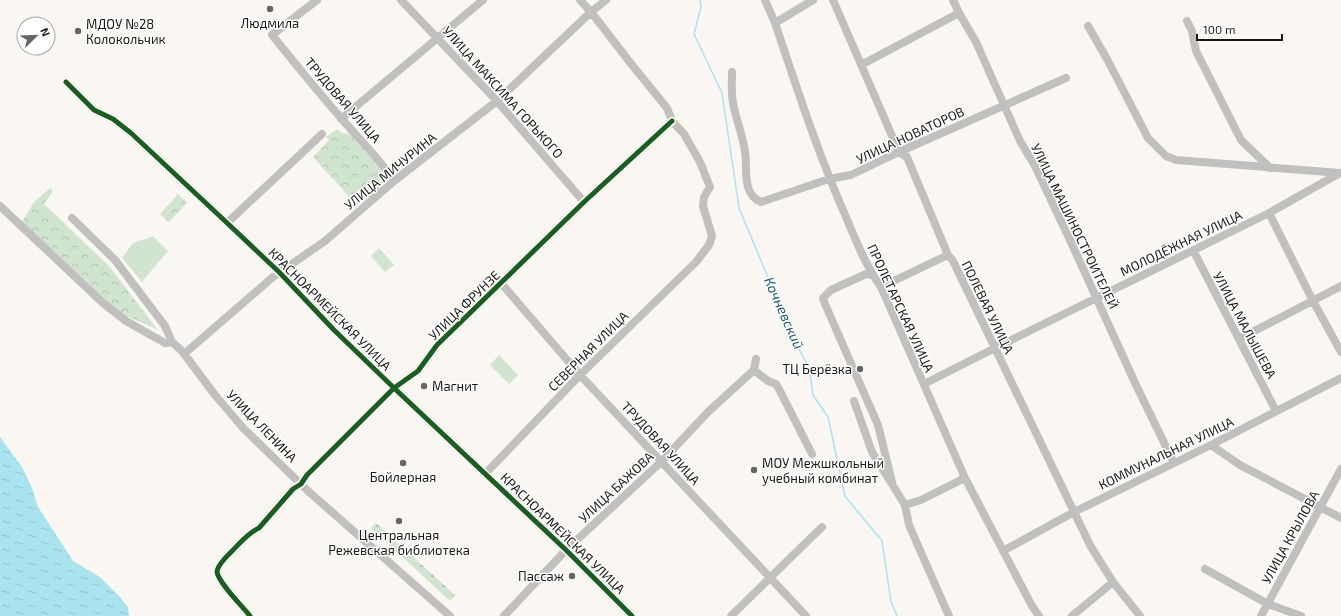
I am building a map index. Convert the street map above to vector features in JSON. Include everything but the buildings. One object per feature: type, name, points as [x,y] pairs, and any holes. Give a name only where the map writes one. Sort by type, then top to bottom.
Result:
[{"type":"street","name":"ТРУДОВАЯ УЛИЦА","points":[[317,0],[272,35],[341,119],[385,168],[394,182]]},
{"type":"street","name":"УЛИЦА МАКСИМА ГОРЬКОГО","points":[[401,0],[497,101],[584,202]]},
{"type":"street","points":[[341,119],[483,0]]},
{"type":"street","points":[[580,0],[667,108],[672,121]]},
{"type":"street","name":"УЛИЦА МИЧУРИНА","points":[[184,354],[279,272],[325,241],[394,182],[497,101],[591,12],[606,0]]},
{"type":"street","name":"ПРОЛЕТАРСКАЯ УЛИЦА","points":[[765,0],[775,23],[830,179],[872,275],[880,287],[965,478],[1002,551],[1039,616]]},
{"type":"street","points":[[775,23],[812,0]]},
{"type":"street","name":"ПОЛЕВАЯ УЛИЦА","points":[[833,0],[899,152],[907,157],[948,255],[953,261],[1091,547],[1113,582],[1140,616]]},
{"type":"street","name":"УЛИЦА МАШИНОСТРОИТЕЛЕЙ","points":[[953,0],[976,42],[1020,142],[1038,173],[1174,462]]},
{"type":"street","points":[[861,64],[959,13]]},
{"type":"street","points":[[1187,21],[1192,31],[1196,51],[1241,140],[1270,168]]},
{"type":"street","points":[[1088,26],[1148,138],[1166,156],[1176,160],[1340,173]]},
{"type":"street","name":"УЛИЦА НОВАТОРОВ","points":[[732,72],[732,101],[745,152],[745,178],[751,194],[756,200],[761,202],[830,179],[851,175],[899,152],[1066,78]]},
{"type":"street","name":"КРАСНОАРМЕЙСКАЯ УЛИЦА","points":[[66,82],[94,110],[113,119],[151,151],[279,272],[334,330],[566,550],[632,616]]},
{"type":"street","name":"УЛИЦА ФРУНЗЕ","points":[[250,616],[219,580],[217,571],[219,566],[251,532],[259,528],[293,489],[301,484],[307,475],[394,388],[418,371],[437,345],[584,202],[672,121]]},
{"type":"street","name":"СЕВЕРНАЯ УЛИЦА","points":[[485,474],[580,375],[696,262],[709,245],[712,236],[703,206],[704,197],[710,187],[700,162],[684,134],[672,121]]},
{"type":"street","points":[[227,223],[322,134]]},
{"type":"street","name":"МОЛОДЁЖНАЯ УЛИЦА","points":[[924,384],[1269,212],[1340,173]]},
{"type":"street","name":"УЛИЦА ЛЕНИНА","points":[[0,206],[103,303],[126,321],[166,343],[172,342]]},
{"type":"street","points":[[1269,212],[1313,301],[1341,352]]},
{"type":"street","name":"УЛИЦА ЛЕНИНА","points":[[72,218],[115,260],[165,326],[172,342],[184,354],[215,395],[244,428],[301,484],[450,616]]},
{"type":"street","name":"УЛИЦА МАЛЫШЕВА","points":[[1192,250],[1276,411]]},
{"type":"street","points":[[880,287],[948,255]]},
{"type":"street","points":[[872,275],[866,274],[831,290],[824,298],[825,304],[878,425],[892,482]]},
{"type":"street","name":"ТРУДОВАЯ УЛИЦА","points":[[502,283],[580,375],[806,616]]},
{"type":"street","points":[[1239,339],[1341,286]]},
{"type":"street","points":[[756,359],[754,370],[768,381],[776,384],[812,454]]},
{"type":"street","name":"УЛИЦА БАЖОВА","points":[[504,616],[566,550],[662,461],[708,412],[754,370]]},
{"type":"street","name":"КОММУНАЛЬНАЯ УЛИЦА","points":[[1002,551],[1074,512],[1211,445],[1341,378]]},
{"type":"street","points":[[854,401],[872,452],[905,505],[909,525],[949,616]]},
{"type":"street","points":[[1211,445],[1240,465],[1341,518]]},
{"type":"street","name":"УЛИЦА КРЫЛОВА","points":[[1261,616],[1341,470]]},
{"type":"street","points":[[905,505],[921,500],[965,478]]},
{"type":"street","points":[[731,616],[822,527]]},
{"type":"street","points":[[1205,569],[1268,604],[1301,616]]},
{"type":"street","points":[[1072,616],[1113,582]]},
{"type":"green space","points":[[337,129],[342,133],[350,134],[366,151],[378,165],[383,179],[382,185],[377,191],[357,205],[313,157],[329,140],[326,137]]},
{"type":"green space","points":[[50,188],[53,191],[44,204],[109,266],[158,330],[120,313],[108,304],[22,222],[34,202]]},
{"type":"green space","points":[[178,194],[187,203],[169,222],[160,214]]},
{"type":"green space","points":[[153,236],[168,251],[142,282],[122,258],[133,243]]},
{"type":"green space","points":[[379,248],[394,265],[385,272],[371,256]]},
{"type":"green space","points":[[499,355],[518,375],[509,384],[490,365]]},
{"type":"green space","points":[[376,523],[455,595],[450,601],[371,528]]},
{"type":"water","points":[[0,437],[22,467],[32,488],[38,507],[73,561],[100,577],[128,607],[129,616],[0,616]]},
{"type":"waterway","name":"Кочневский","points":[[700,0],[701,7],[694,34],[722,93],[739,208],[796,344],[809,367],[813,395],[828,417],[845,496],[882,541],[891,602],[897,616]]},
{"type":"cycle path","points":[[66,82],[94,110],[113,119],[131,133],[225,221],[279,272],[334,330],[566,550],[632,616]]},
{"type":"cycle path","points":[[250,616],[226,588],[218,576],[217,569],[223,560],[251,532],[259,528],[293,489],[301,484],[307,475],[394,388],[418,371],[437,345],[584,202],[672,121]]},
{"type":"place","name":"Людмила","points":[[270,9]]},
{"type":"place","name":"МДОУ №28 Колокольчик","points":[[78,31]]},
{"type":"place","name":"ТЦ Берёзка","points":[[860,369]]},
{"type":"place","name":"Магнит","points":[[424,386]]},
{"type":"place","name":"Бойлерная","points":[[403,463]]},
{"type":"place","name":"МОУ Межшкольный учебный комбинат","points":[[754,470]]},
{"type":"place","name":"Центральная Режевская библиотека","points":[[399,521]]},
{"type":"place","name":"Пассаж","points":[[572,576]]}]
